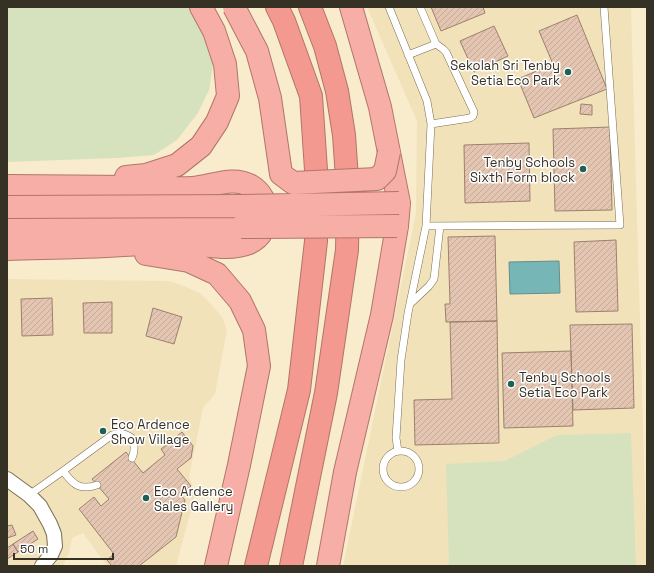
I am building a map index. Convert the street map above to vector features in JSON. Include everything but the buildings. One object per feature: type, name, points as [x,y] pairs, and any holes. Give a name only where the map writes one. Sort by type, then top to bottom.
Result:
[{"type":"highway","points":[[37,186],[146,175],[178,165],[201,146],[217,122],[228,96],[225,64],[214,31],[202,7]]},
{"type":"highway","points":[[234,7],[257,51],[270,98],[281,174],[293,183],[377,179],[385,171],[389,152]]},
{"type":"highway","points":[[256,566],[299,390],[316,241],[316,170],[311,96],[284,21],[277,7]]},
{"type":"highway","points":[[291,566],[326,393],[347,250],[348,193],[343,127],[337,91],[325,46],[310,7]]},
{"type":"highway","points":[[328,566],[345,472],[382,315],[397,226],[399,203],[380,107],[351,7]]},
{"type":"highway","points":[[7,185],[193,188],[228,181],[241,182],[249,185],[258,192],[265,203],[266,211],[264,230],[250,243],[236,247],[219,247],[182,243],[7,249]]},
{"type":"highway","points":[[7,207],[235,206],[399,203]]},
{"type":"highway","points":[[7,228],[397,226]]},
{"type":"highway","points":[[82,247],[189,261],[217,274],[240,301],[254,330],[259,366],[239,465],[216,566]]},
{"type":"street","points":[[7,479],[29,495],[40,506],[50,524],[54,534],[55,546],[51,555],[42,566]]},
{"type":"lane","points":[[389,7],[427,101],[431,124],[426,226],[410,304],[401,360],[396,438],[398,451]]},
{"type":"lane","points":[[420,7],[436,44],[443,48],[446,52],[474,112],[473,116],[470,118],[431,124]]},
{"type":"lane","points":[[426,226],[620,225],[604,7]]},
{"type":"lane","points":[[408,55],[436,44]]},
{"type":"lane","points":[[410,304],[429,286],[434,279],[440,226]]},
{"type":"lane","points":[[29,495],[112,435],[117,433],[127,435],[132,438],[135,446],[132,458]]},
{"type":"lane","points":[[398,451],[410,453],[418,462],[419,474],[417,479],[412,484],[407,486],[401,487],[390,484],[386,480],[384,474],[384,462],[388,457],[398,451]]},
{"type":"lane","points":[[63,471],[72,483],[78,486],[84,488],[97,485]]},
{"type":"shaded area","name":"Tenby Schools Setia Eco Park","points":[[367,7],[631,7],[647,566],[343,566],[416,213],[417,121]]},
{"type":"shaded area","name":"Eco Ardence Show Village","points":[[7,279],[169,281],[200,293],[222,317],[227,330],[215,394],[203,408],[189,477],[195,495],[176,566],[107,566],[83,533],[72,538],[69,553],[63,566],[7,566]]},
{"type":"green space","points":[[7,7],[192,7],[215,52],[209,90],[198,113],[177,140],[154,155],[117,158],[7,162]]},
{"type":"green space","points":[[631,433],[636,566],[449,566],[446,464],[505,461],[557,435]]},
{"type":"water","points":[[559,261],[560,293],[510,294],[509,262]]},
{"type":"place","name":"Sekolah Sri Tenby Setia Eco Park","points":[[568,72]]},
{"type":"place","name":"Tenby Schools Sixth Form block","points":[[583,169]]},
{"type":"place","name":"Tenby Schools Setia Eco Park","points":[[511,384]]},
{"type":"place","name":"Eco Ardence Show Village","points":[[103,431]]},
{"type":"place","name":"Eco Ardence Sales Gallery","points":[[146,498]]}]
